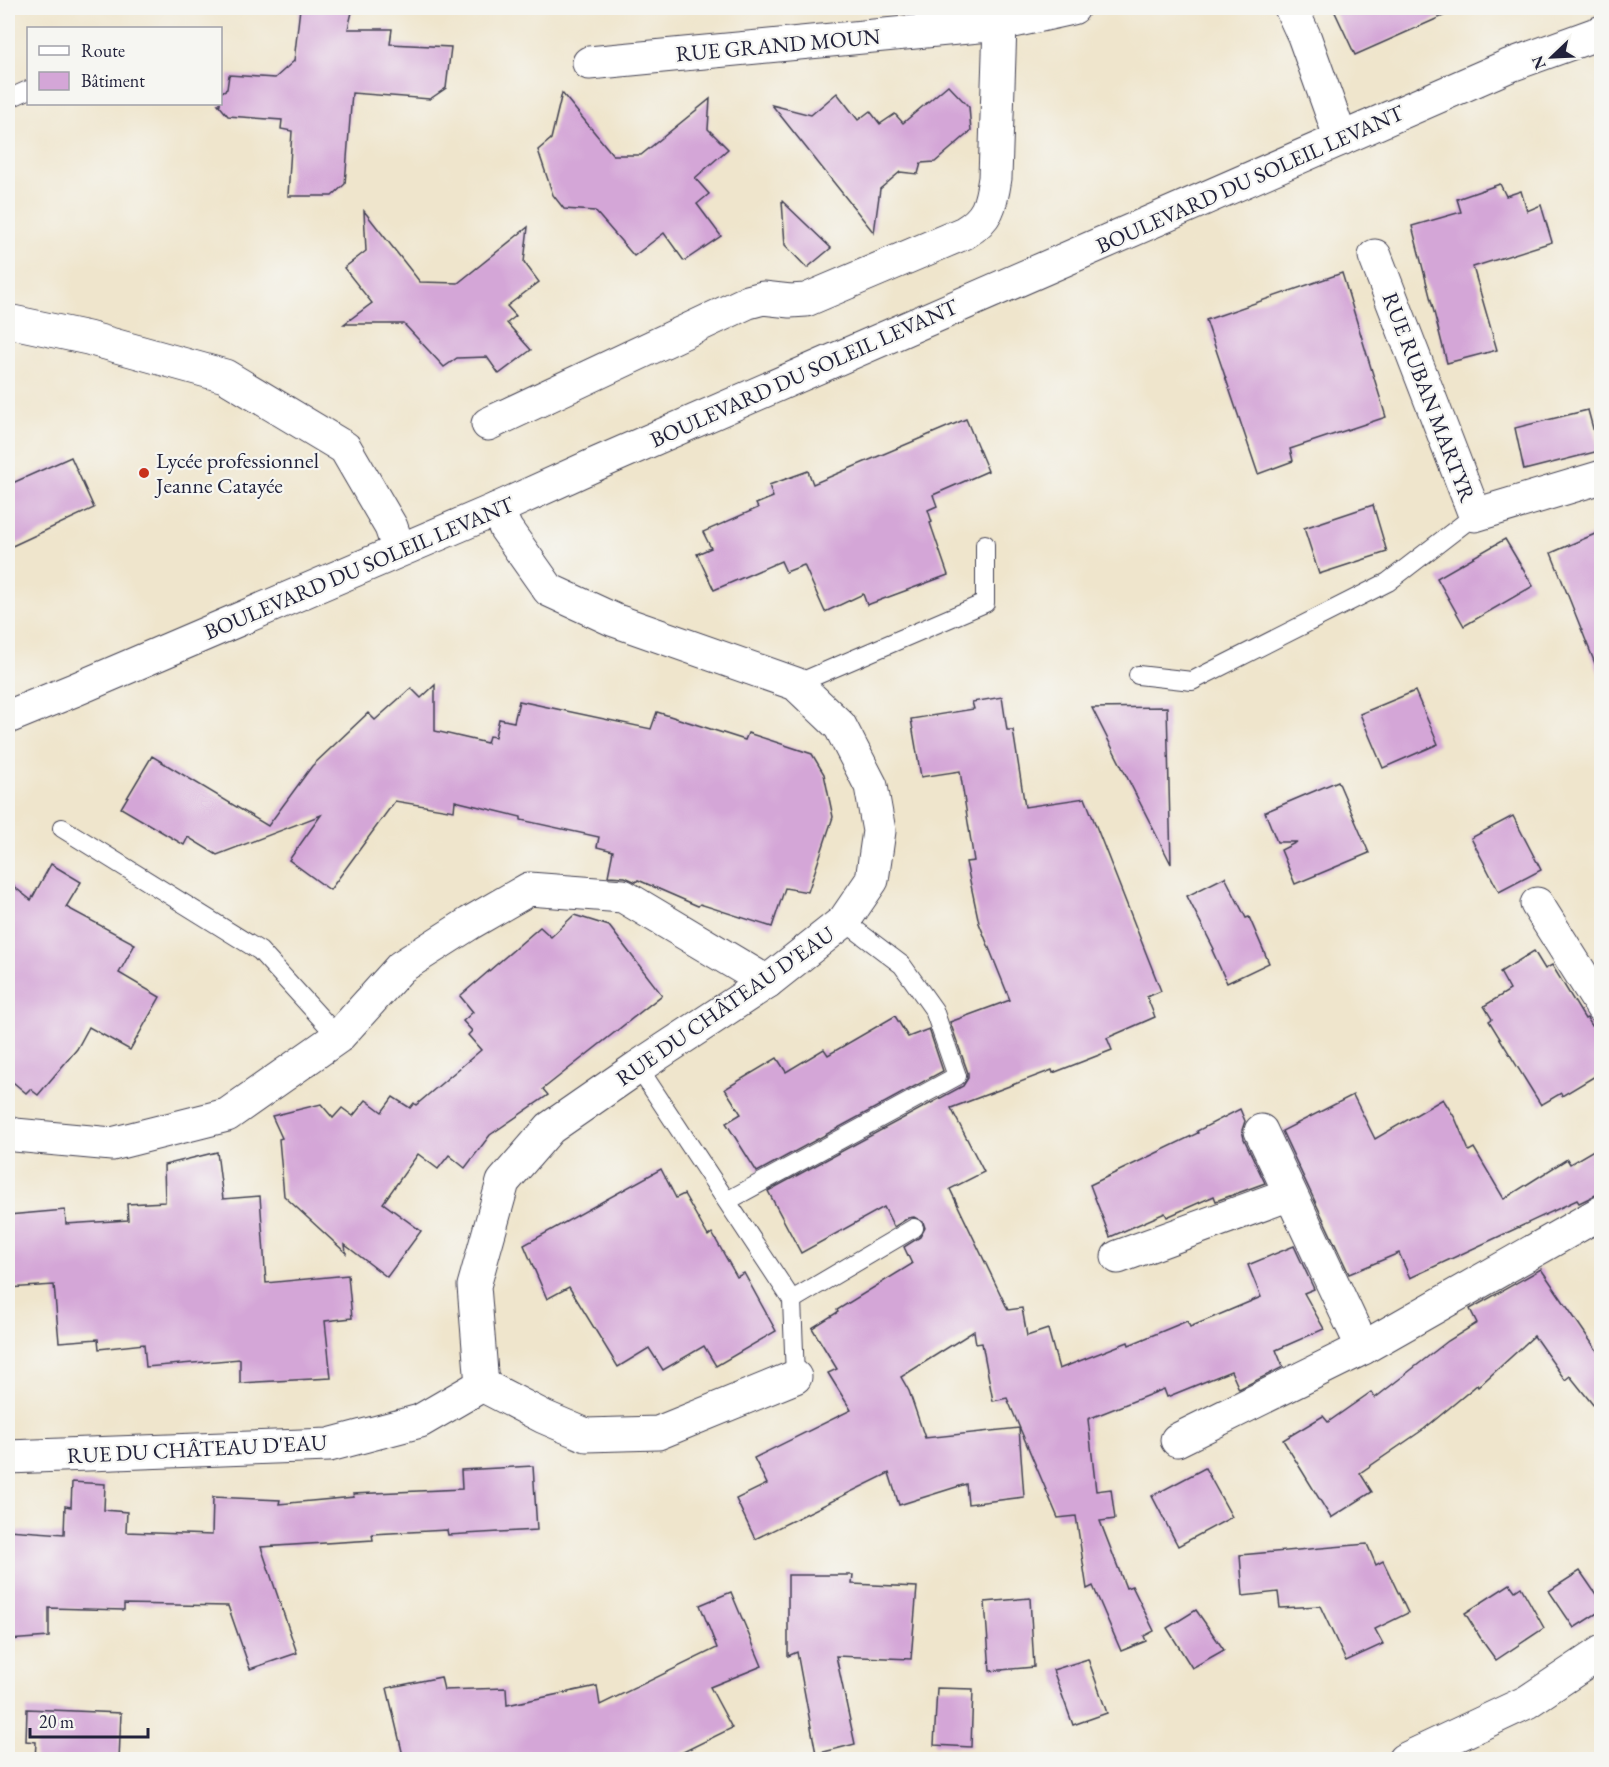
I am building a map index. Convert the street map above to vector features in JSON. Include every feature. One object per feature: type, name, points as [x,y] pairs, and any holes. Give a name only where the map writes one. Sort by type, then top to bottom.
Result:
[{"type":"street","name":"RUE GRAND MOUN","points":[[589,63],[1000,24],[1073,8]]},
{"type":"street","points":[[1291,8],[1304,36],[1341,139]]},
{"type":"street","points":[[488,424],[748,303],[763,298],[806,300],[976,226],[986,215],[995,178],[1000,24]]},
{"type":"street","name":"BOULEVARD DU SOLEIL LEVANT","points":[[8,717],[497,509],[1508,66],[1602,32]]},
{"type":"street","name":"RUE RUBAN MARTYR","points":[[1375,256],[1475,515],[1602,477]]},
{"type":"street","points":[[8,321],[88,338],[225,376],[345,448],[391,527],[399,550]]},
{"type":"street","name":"RUE DU CHÂTEAU D'EAU","points":[[8,1457],[329,1444],[420,1421],[482,1385],[474,1286],[503,1182],[550,1128],[767,982],[844,921],[872,880],[879,831],[871,786],[840,726],[796,684],[614,620],[549,590],[506,529],[497,509]]},
{"type":"street","points":[[8,1132],[15,1136],[112,1144],[227,1115],[338,1037],[401,968],[470,923],[529,889],[623,896],[767,982]]},
{"type":"street","points":[[1537,904],[1602,1007]]},
{"type":"street","points":[[1261,1131],[1363,1348]]},
{"type":"street","points":[[1118,1257],[1290,1194]]},
{"type":"street","points":[[1177,1440],[1363,1348],[1602,1212]]},
{"type":"street","points":[[482,1385],[544,1418],[586,1435],[658,1434],[795,1377]]},
{"type":"street","points":[[1404,1760],[1527,1702],[1602,1652]]},
{"type":"lane","points":[[8,99],[27,90]]},
{"type":"lane","points":[[1138,675],[1192,681],[1388,582],[1475,515]]},
{"type":"lane","points":[[796,684],[985,603],[985,544]]},
{"type":"lane","points":[[62,828],[260,951],[338,1037]]},
{"type":"lane","points":[[727,1201],[957,1076],[934,1010],[902,965],[844,921]]},
{"type":"lane","points":[[638,1067],[792,1300],[795,1377]]},
{"type":"lane","points":[[792,1300],[914,1228]]},
{"type":"building","points":[[300,8],[353,8],[348,29],[392,29],[390,44],[451,47],[446,88],[430,99],[352,93],[345,184],[332,196],[288,196],[292,131],[281,129],[282,120],[228,116],[219,105],[222,105],[222,92],[227,89],[229,75],[275,78],[294,61]]},
{"type":"building","points":[[1333,8],[1461,8],[1355,55]]},
{"type":"building","points":[[948,85],[969,107],[971,131],[935,162],[921,163],[918,174],[900,172],[880,189],[874,233],[772,105],[811,115],[837,93],[858,120],[870,111],[880,124],[895,114],[903,123]]},
{"type":"building","points":[[562,93],[613,155],[641,155],[710,99],[708,129],[728,149],[695,178],[709,194],[697,204],[721,236],[684,261],[664,233],[634,256],[595,211],[564,209],[553,195],[538,150],[551,139]]},
{"type":"building","points":[[1500,184],[1506,196],[1521,191],[1527,211],[1541,205],[1552,242],[1473,267],[1497,350],[1447,363],[1412,226],[1461,212],[1457,199]]},
{"type":"building","points":[[782,201],[831,248],[807,268],[785,245]]},
{"type":"building","points":[[364,211],[420,282],[458,283],[528,227],[524,262],[539,282],[507,306],[516,316],[507,323],[531,350],[499,374],[487,357],[457,358],[444,367],[404,324],[344,324],[372,303],[344,268],[366,251]]},
{"type":"building","points":[[1342,273],[1386,417],[1290,449],[1293,461],[1258,474],[1206,320]]},
{"type":"building","points":[[1588,410],[1599,451],[1524,470],[1515,428]]},
{"type":"building","points":[[966,419],[988,471],[933,495],[937,506],[928,510],[932,522],[930,523],[948,575],[867,605],[863,594],[825,612],[804,565],[786,572],[781,561],[714,590],[697,554],[711,548],[703,532],[758,508],[756,504],[773,497],[769,485],[808,471],[813,484]]},
{"type":"building","points":[[71,457],[94,508],[8,548],[8,485]]},
{"type":"building","points":[[1373,505],[1387,552],[1319,574],[1304,528]]},
{"type":"building","points":[[1602,531],[1602,675],[1600,676],[1551,553]]},
{"type":"building","points":[[1505,539],[1533,586],[1464,626],[1437,578]]},
{"type":"building","points":[[435,685],[435,731],[487,743],[489,736],[495,737],[499,719],[514,722],[519,701],[651,729],[657,712],[745,740],[748,733],[812,754],[824,774],[833,817],[808,892],[785,888],[772,927],[700,904],[698,906],[638,880],[636,882],[625,877],[608,876],[613,851],[597,847],[599,837],[521,820],[521,817],[455,801],[454,811],[395,801],[330,890],[289,860],[321,815],[217,855],[188,837],[184,845],[121,808],[152,756],[268,826],[312,766],[368,713],[375,720],[411,688],[421,698]]},
{"type":"building","points":[[1415,691],[1438,744],[1383,768],[1360,714]]},
{"type":"building","points":[[1002,697],[1007,730],[1013,730],[1025,807],[1085,798],[1161,991],[1147,997],[1155,1017],[1107,1038],[1112,1050],[951,1108],[984,1172],[950,1189],[1008,1310],[1022,1308],[1027,1336],[1048,1329],[1059,1369],[1128,1342],[1129,1345],[1187,1321],[1190,1327],[1261,1297],[1248,1265],[1294,1246],[1314,1289],[1304,1293],[1324,1329],[1276,1350],[1283,1367],[1239,1389],[1231,1371],[1167,1397],[1164,1389],[1088,1419],[1096,1491],[1111,1489],[1115,1519],[1100,1521],[1126,1588],[1132,1586],[1154,1631],[1144,1636],[1146,1641],[1121,1651],[1093,1586],[1087,1589],[1076,1516],[1058,1518],[1007,1398],[993,1401],[982,1343],[976,1344],[974,1331],[901,1377],[909,1391],[925,1438],[1019,1428],[1024,1497],[968,1504],[966,1484],[899,1505],[889,1473],[755,1539],[736,1499],[767,1484],[754,1458],[851,1410],[828,1373],[837,1369],[812,1328],[912,1264],[904,1247],[920,1237],[925,1228],[923,1222],[914,1217],[894,1227],[884,1207],[801,1253],[768,1191],[963,1086],[968,1073],[950,1022],[1010,1000],[979,923],[966,862],[974,861],[960,771],[921,777],[911,719],[974,709],[972,702]]},
{"type":"building","points":[[1167,707],[1171,864],[1092,708]]},
{"type":"building","points":[[1338,781],[1369,853],[1295,884],[1281,850],[1297,842],[1277,842],[1265,812]]},
{"type":"building","points":[[1513,816],[1541,870],[1499,892],[1471,838]]},
{"type":"building","points":[[51,864],[81,882],[66,907],[135,944],[119,973],[160,997],[130,1050],[89,1027],[77,1049],[38,1095],[30,1089],[26,1093],[8,1078],[8,882],[31,900]]},
{"type":"building","points":[[1225,877],[1246,918],[1249,917],[1269,963],[1227,983],[1212,950],[1214,949],[1187,896]]},
{"type":"building","points":[[574,915],[609,926],[662,995],[543,1089],[548,1095],[490,1135],[465,1168],[449,1155],[438,1169],[418,1154],[383,1203],[421,1231],[387,1277],[345,1245],[346,1253],[284,1196],[279,1139],[282,1138],[272,1116],[321,1104],[333,1118],[342,1108],[353,1116],[366,1100],[382,1112],[393,1097],[410,1108],[414,1103],[416,1105],[481,1050],[468,1035],[472,1031],[463,1021],[473,1012],[460,996],[540,927],[551,937]]},
{"type":"building","points":[[1534,951],[1545,969],[1552,965],[1585,1019],[1587,1018],[1602,1041],[1602,1072],[1562,1096],[1561,1093],[1541,1105],[1489,1021],[1492,1019],[1484,1006],[1510,990],[1500,972]]},
{"type":"building","points":[[895,1016],[908,1037],[929,1029],[943,1071],[757,1172],[726,1123],[741,1114],[725,1089],[777,1058],[786,1072],[824,1049],[828,1055]]},
{"type":"building","points":[[1353,1095],[1375,1139],[1443,1099],[1455,1118],[1469,1151],[1474,1148],[1504,1199],[1567,1159],[1570,1164],[1602,1145],[1602,1192],[1579,1203],[1577,1200],[1410,1278],[1399,1253],[1349,1274],[1282,1131]]},
{"type":"building","points":[[1240,1109],[1245,1121],[1242,1130],[1244,1139],[1265,1183],[1216,1201],[1214,1196],[1167,1217],[1165,1213],[1110,1237],[1090,1185],[1198,1133],[1197,1131]]},
{"type":"building","points":[[217,1152],[223,1199],[260,1196],[266,1283],[348,1275],[352,1318],[325,1321],[331,1378],[240,1383],[240,1359],[146,1367],[144,1344],[99,1349],[98,1339],[59,1342],[54,1285],[8,1288],[8,1215],[65,1210],[66,1224],[128,1220],[127,1204],[165,1202],[164,1165]]},
{"type":"building","points":[[661,1169],[676,1198],[684,1194],[708,1236],[712,1233],[737,1277],[744,1273],[776,1331],[716,1366],[704,1346],[663,1370],[649,1348],[618,1367],[569,1287],[547,1299],[524,1245]]},
{"type":"building","points":[[1541,1269],[1602,1358],[1602,1416],[1570,1376],[1565,1380],[1534,1336],[1478,1387],[1477,1385],[1424,1429],[1360,1473],[1372,1492],[1331,1518],[1283,1440],[1323,1416],[1328,1422],[1371,1392],[1375,1398],[1448,1341],[1477,1323],[1470,1309]]},
{"type":"building","points":[[533,1466],[537,1530],[448,1535],[447,1530],[372,1534],[373,1540],[261,1547],[297,1653],[250,1669],[228,1606],[124,1604],[124,1610],[49,1608],[49,1637],[8,1640],[8,1602],[12,1572],[8,1572],[8,1530],[64,1534],[65,1506],[71,1507],[72,1482],[105,1484],[104,1510],[127,1512],[126,1532],[212,1535],[213,1497],[280,1500],[279,1504],[354,1497],[353,1494],[462,1489],[461,1470]]},
{"type":"building","points":[[1205,1468],[1232,1517],[1178,1546],[1152,1496]]},
{"type":"building","points":[[1367,1544],[1376,1565],[1383,1561],[1408,1613],[1375,1629],[1383,1644],[1346,1661],[1320,1606],[1280,1608],[1278,1592],[1243,1596],[1240,1555]]},
{"type":"building","points":[[1580,1571],[1602,1603],[1602,1610],[1574,1628],[1549,1591]]},
{"type":"building","points":[[788,1575],[853,1575],[852,1584],[917,1587],[911,1659],[836,1656],[855,1744],[816,1754],[797,1652],[788,1656]]},
{"type":"building","points":[[1510,1584],[1515,1591],[1521,1587],[1544,1628],[1496,1660],[1465,1613]]},
{"type":"building","points":[[731,1592],[762,1666],[710,1687],[732,1728],[667,1760],[404,1760],[387,1688],[441,1677],[444,1690],[506,1688],[507,1705],[597,1686],[600,1705],[717,1648],[700,1605]]},
{"type":"building","points":[[1030,1598],[1034,1667],[990,1671],[985,1602]]},
{"type":"building","points":[[1196,1610],[1224,1650],[1192,1668],[1167,1628]]},
{"type":"building","points":[[1088,1659],[1107,1713],[1073,1725],[1053,1670]]},
{"type":"building","points":[[937,1688],[973,1689],[971,1747],[934,1745]]},
{"type":"building","points":[[27,1709],[121,1713],[119,1760],[35,1760],[36,1742],[26,1741]]},
{"type":"place","name":"Lycée professionnel Jeanne Catayée","points":[[144,473]]}]
